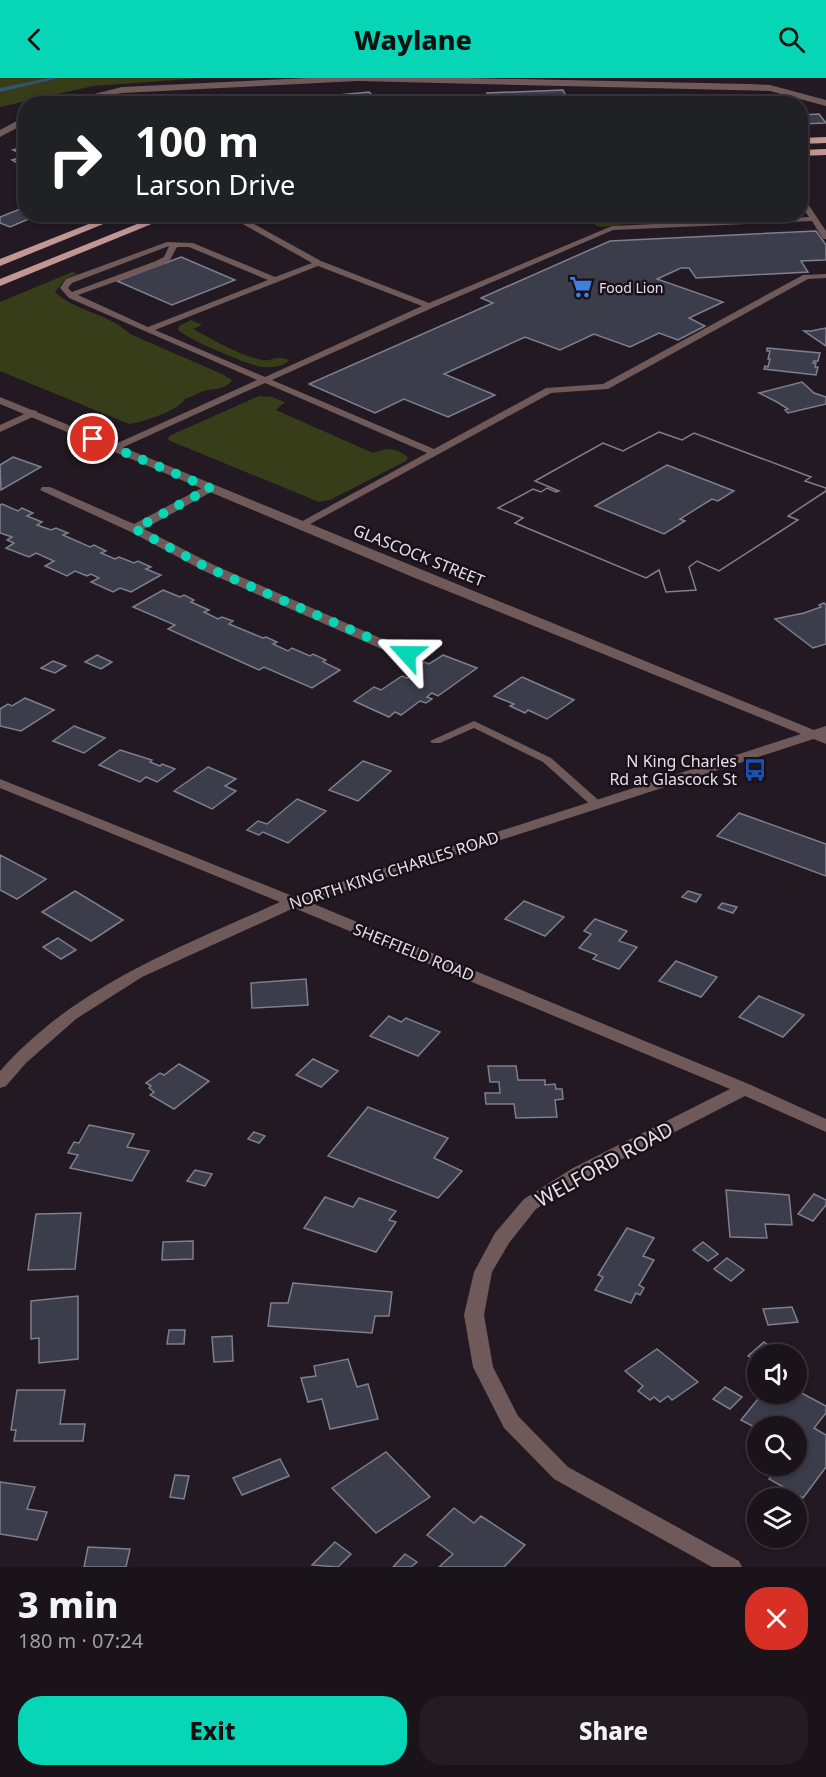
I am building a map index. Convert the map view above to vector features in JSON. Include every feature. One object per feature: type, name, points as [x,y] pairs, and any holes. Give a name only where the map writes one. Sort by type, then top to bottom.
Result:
[{"type":"main road","points":[[808,141],[826,140]]},
{"type":"main road","points":[[808,153],[826,152]]},
{"type":"main road","points":[[0,263],[104,222]]},
{"type":"main road","points":[[0,282],[152,222]]},
{"type":"street","points":[[95,96],[122,90],[358,78],[749,87],[805,96]]},
{"type":"street","points":[[808,97],[826,103]]},
{"type":"street","points":[[0,134],[18,124]]},
{"type":"street","name":"GLASCOCK STREET","points":[[0,400],[301,526],[821,735]]},
{"type":"street","points":[[0,429],[33,413]]},
{"type":"street","points":[[135,529],[210,488]]},
{"type":"street","points":[[46,490],[135,529],[208,568],[407,654]]},
{"type":"street","name":"NORTH KING CHARLES ROAD","points":[[0,1082],[20,1059],[70,1015],[136,973],[294,902],[821,735]]},
{"type":"street","name":"SHEFFIELD ROAD","points":[[0,783],[745,1089],[826,1126]]},
{"type":"street","name":"WELFORD ROAD","points":[[731,1567],[561,1473],[511,1422],[483,1367],[474,1315],[483,1272],[502,1238],[530,1204],[579,1173],[745,1089]]},
{"type":"lane","points":[[808,210],[826,237]]},
{"type":"lane","points":[[808,219],[814,219]]},
{"type":"lane","points":[[244,222],[318,263],[429,306]]},
{"type":"lane","points":[[114,448],[429,306],[612,228],[747,222]]},
{"type":"lane","points":[[276,280],[190,245],[167,244],[69,281],[64,288],[71,295],[262,381],[435,453]]},
{"type":"lane","points":[[71,295],[159,263],[167,258],[174,244]]},
{"type":"lane","points":[[148,330],[318,263]]},
{"type":"lane","points":[[301,526],[549,390],[605,387],[806,277],[826,276]]},
{"type":"lane","points":[[436,741],[474,724],[547,760],[598,805]]},
{"type":"green space","points":[[0,78],[203,78],[93,86],[49,96],[18,96],[18,103],[0,107]]},
{"type":"green space","points":[[601,222],[645,222],[601,227],[594,225]]},
{"type":"green space","points":[[72,272],[78,274],[66,278],[55,292],[63,299],[112,321],[130,334],[232,380],[223,388],[204,391],[185,399],[176,407],[160,415],[129,424],[0,371],[0,302]]},
{"type":"green space","points":[[191,320],[202,325],[193,329],[244,355],[262,360],[280,358],[289,360],[280,366],[265,367],[232,357],[178,330],[179,326]]},
{"type":"green space","points":[[259,396],[272,397],[285,402],[276,410],[373,453],[391,449],[408,457],[406,461],[330,500],[319,502],[168,440],[169,436]]},
{"type":"building","points":[[563,90],[566,96],[488,96],[487,93]]},
{"type":"building","points":[[369,92],[373,96],[338,96]]},
{"type":"building","points":[[819,114],[826,123],[808,124],[808,115]]},
{"type":"building","points":[[18,210],[18,222],[22,222],[10,227],[0,223],[0,217]]},
{"type":"building","points":[[816,231],[826,245],[826,260],[801,261],[808,272],[696,278],[689,268],[681,268],[657,279],[723,302],[689,318],[705,326],[678,340],[659,333],[630,347],[594,334],[560,350],[525,337],[444,374],[495,395],[448,417],[404,399],[375,413],[309,384],[493,303],[481,298],[610,241]]},
{"type":"building","points":[[181,257],[235,280],[172,305],[117,281]]},
{"type":"building","points":[[826,328],[826,346],[804,331],[811,331]]},
{"type":"building","points":[[767,348],[820,353],[818,361],[813,363],[816,363],[815,367],[818,367],[816,375],[764,369],[765,366],[768,367],[770,359],[768,359],[770,351],[767,351]]},
{"type":"building","points":[[802,382],[814,393],[826,397],[826,404],[788,413],[785,410],[788,409],[759,393]]},
{"type":"building","points":[[659,432],[682,440],[694,433],[811,477],[805,481],[826,488],[826,491],[788,516],[798,520],[719,571],[697,561],[689,567],[696,590],[666,592],[659,570],[646,578],[515,523],[523,518],[498,508],[533,489],[541,492],[547,488],[559,491],[535,481],[603,443],[623,451]],"holes":[[[667,465],[734,491],[718,501],[712,499],[680,519],[685,521],[664,534],[595,506]]]},
{"type":"building","points":[[659,432],[682,440],[694,433],[811,477],[805,481],[826,488],[826,491],[788,516],[798,520],[719,571],[697,561],[689,567],[696,590],[666,592],[659,570],[646,578],[515,523],[523,518],[498,508],[533,489],[541,492],[547,488],[559,491],[535,481],[603,443],[623,451]]},
{"type":"building","points":[[13,457],[41,467],[1,490],[0,465]]},
{"type":"building","points":[[0,505],[18,511],[22,508],[33,513],[27,516],[42,522],[37,525],[51,530],[56,528],[68,533],[63,535],[90,547],[94,545],[106,551],[101,553],[115,559],[119,557],[134,563],[138,561],[151,567],[146,569],[161,575],[131,592],[120,588],[113,592],[91,582],[99,578],[91,574],[87,576],[75,571],[67,576],[45,566],[54,561],[36,553],[29,557],[6,548],[14,543],[7,540],[12,537],[0,533]]},
{"type":"building","points":[[163,590],[180,597],[184,595],[194,600],[191,602],[209,610],[204,612],[218,619],[222,617],[233,621],[229,624],[277,642],[273,644],[288,651],[292,648],[310,656],[313,654],[340,670],[312,688],[264,667],[259,670],[168,629],[175,625],[133,607]]},
{"type":"building","points":[[824,603],[826,605],[826,644],[813,648],[775,619],[804,613],[821,607],[819,605]]},
{"type":"building","points":[[97,655],[112,662],[101,669],[85,662]]},
{"type":"building","points":[[443,655],[477,668],[438,696],[432,693],[427,697],[432,699],[426,703],[420,701],[401,715],[395,712],[389,717],[354,701],[374,687],[381,690],[402,676],[407,678],[420,669],[416,668],[424,662],[429,664]]},
{"type":"building","points":[[53,661],[66,666],[55,673],[41,668]]},
{"type":"building","points":[[522,677],[574,700],[547,719],[528,710],[525,713],[510,706],[514,704],[494,696]]},
{"type":"building","points":[[25,698],[54,710],[21,731],[0,726],[0,709],[8,704],[12,706]]},
{"type":"building","points":[[74,726],[105,738],[84,753],[53,741]]},
{"type":"building","points":[[120,750],[152,760],[150,762],[160,766],[162,764],[175,769],[157,782],[146,777],[140,782],[99,765]]},
{"type":"building","points":[[363,761],[391,771],[358,801],[329,790]]},
{"type":"building","points":[[208,767],[236,779],[225,786],[236,791],[212,809],[174,791]]},
{"type":"building","points":[[297,799],[326,811],[288,843],[263,832],[259,835],[247,830],[258,821],[267,824]]},
{"type":"building","points":[[739,813],[826,844],[826,876],[717,836]]},
{"type":"building","points":[[0,855],[46,879],[17,899],[0,890]]},
{"type":"building","points":[[75,891],[123,920],[91,941],[42,912]]},
{"type":"building","points":[[688,891],[701,895],[696,902],[682,897]]},
{"type":"building","points":[[524,901],[564,917],[545,936],[505,919]]},
{"type":"building","points":[[722,903],[737,907],[733,913],[718,908]]},
{"type":"building","points":[[595,919],[627,931],[619,941],[637,947],[619,969],[593,959],[597,955],[579,948],[591,934],[584,931]]},
{"type":"building","points":[[58,938],[76,950],[61,959],[43,947]]},
{"type":"building","points":[[676,961],[717,977],[701,997],[659,981]]},
{"type":"building","points":[[306,979],[308,1005],[252,1008],[251,983]]},
{"type":"building","points":[[759,996],[804,1015],[783,1037],[739,1017]]},
{"type":"building","points":[[389,1016],[401,1022],[406,1018],[440,1032],[418,1056],[370,1036]]},
{"type":"building","points":[[313,1059],[338,1071],[321,1087],[296,1075]]},
{"type":"building","points":[[179,1064],[209,1081],[174,1109],[150,1095],[154,1092],[146,1083],[160,1073],[164,1075]]},
{"type":"building","points":[[488,1066],[516,1066],[518,1080],[545,1080],[545,1085],[555,1084],[556,1089],[562,1089],[563,1099],[555,1100],[557,1117],[516,1118],[514,1104],[486,1104],[485,1093],[500,1093],[499,1082],[490,1082]]},
{"type":"building","points":[[368,1107],[448,1138],[434,1158],[462,1171],[438,1198],[328,1156]]},
{"type":"building","points":[[89,1125],[134,1134],[127,1147],[149,1151],[132,1181],[70,1168],[78,1155],[68,1153],[74,1142],[79,1143]]},
{"type":"building","points":[[254,1132],[265,1136],[259,1143],[248,1139]]},
{"type":"building","points":[[195,1170],[212,1174],[205,1186],[187,1181]]},
{"type":"building","points":[[726,1190],[789,1195],[792,1225],[765,1224],[767,1238],[730,1237]]},
{"type":"building","points":[[814,1194],[826,1200],[826,1205],[813,1221],[798,1214]]},
{"type":"building","points":[[325,1197],[353,1207],[359,1198],[396,1211],[389,1220],[396,1222],[376,1252],[304,1228]]},
{"type":"building","points":[[81,1213],[75,1269],[28,1270],[36,1214]]},
{"type":"building","points":[[627,1228],[654,1238],[643,1256],[654,1260],[639,1285],[644,1288],[640,1295],[636,1293],[631,1303],[595,1290],[603,1277],[598,1275]]},
{"type":"building","points":[[193,1241],[193,1259],[162,1260],[163,1242]]},
{"type":"building","points":[[703,1242],[718,1254],[708,1261],[693,1250]]},
{"type":"building","points":[[727,1258],[744,1270],[731,1281],[714,1269]]},
{"type":"building","points":[[293,1283],[392,1292],[389,1316],[375,1316],[372,1333],[268,1326],[271,1303],[288,1303]]},
{"type":"building","points":[[78,1296],[78,1359],[39,1363],[39,1338],[31,1339],[31,1301]]},
{"type":"building","points":[[792,1307],[798,1322],[768,1325],[763,1309]]},
{"type":"building","points":[[169,1330],[185,1330],[184,1344],[167,1344]]},
{"type":"building","points":[[232,1336],[233,1361],[214,1362],[212,1337]]},
{"type":"building","points":[[657,1349],[698,1382],[672,1400],[668,1396],[660,1402],[654,1397],[650,1400],[638,1391],[643,1386],[625,1371]]},
{"type":"building","points":[[348,1359],[357,1387],[368,1384],[378,1419],[330,1429],[322,1399],[308,1402],[301,1378],[316,1376],[314,1366]]},
{"type":"building","points":[[725,1387],[742,1397],[730,1409],[713,1399]]},
{"type":"building","points":[[17,1390],[65,1390],[60,1424],[85,1424],[83,1441],[14,1441],[16,1430],[11,1430]]},
{"type":"building","points":[[807,1396],[826,1406],[826,1413],[814,1428],[826,1435],[826,1467],[807,1493],[807,1488],[785,1488],[769,1479],[771,1476],[807,1476],[807,1416],[747,1416],[747,1423],[741,1420],[754,1404],[807,1404]]},
{"type":"building","points":[[386,1452],[430,1497],[376,1533],[332,1488]]},
{"type":"building","points":[[280,1459],[289,1476],[242,1495],[233,1478]]},
{"type":"building","points":[[175,1475],[189,1476],[184,1499],[170,1497]]},
{"type":"building","points":[[0,1482],[35,1487],[27,1509],[47,1512],[37,1540],[0,1534]]},
{"type":"building","points":[[454,1508],[474,1523],[481,1516],[525,1545],[504,1567],[439,1567],[453,1554],[427,1535]]},
{"type":"building","points":[[335,1542],[351,1554],[338,1567],[312,1565]]},
{"type":"building","points":[[88,1547],[130,1549],[126,1567],[84,1567]]},
{"type":"building","points":[[405,1554],[417,1562],[411,1567],[393,1567]]},
{"type":"waterway","points":[[0,90],[56,78]]},
{"type":"place","name":"Food Lion","points":[[581,287]]},
{"type":"place","name":"N King Charles Rd at Glascock St","points":[[755,770]]},
{"type":"route","points":[[93,439],[210,488],[135,529],[208,568],[407,654]]}]
